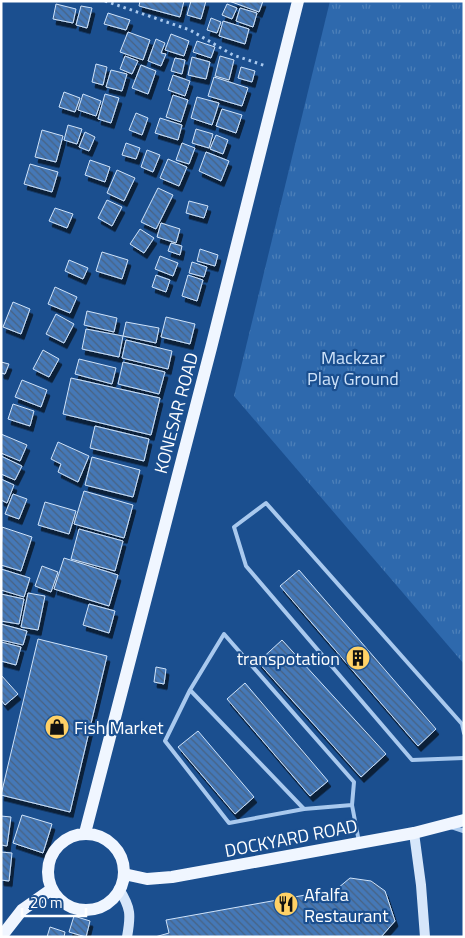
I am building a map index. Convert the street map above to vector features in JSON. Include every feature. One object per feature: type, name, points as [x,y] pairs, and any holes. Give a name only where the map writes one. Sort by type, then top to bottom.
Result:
[{"type":"main road","name":"KONESAR ROAD","points":[[85,833],[212,348],[298,1]]},
{"type":"main road","name":"DOCKYARD ROAD","points":[[124,874],[147,879],[172,877],[414,833],[464,820]]},
{"type":"main road","points":[[85,833],[98,835],[117,850],[124,874],[120,889],[111,900],[99,907],[86,910],[72,907],[60,900],[52,889],[48,876],[53,852],[62,842],[73,836],[85,833]]},
{"type":"main road","points":[[414,833],[425,937]]},
{"type":"main road","points":[[2,937],[22,910],[52,889]]},
{"type":"main road","points":[[120,889],[129,905],[130,916],[127,937]]},
{"type":"street","points":[[448,825],[464,830]]},
{"type":"lane","points":[[464,734],[462,724],[266,503],[234,527],[246,566],[412,760],[464,758]]},
{"type":"lane","points":[[352,805],[304,809],[229,823],[165,741],[190,690],[224,634],[354,782],[352,805],[359,842]]},
{"type":"lane","points":[[190,690],[304,809]]},
{"type":"path","points":[[105,1],[190,30],[233,55],[280,70]]},
{"type":"green space","name":"Mackzar Play Ground","points":[[330,1],[464,1],[464,664],[234,396]]},
{"type":"building","points":[[140,1],[184,1],[180,17],[139,6]]},
{"type":"building","points":[[191,1],[206,1],[201,19],[187,15]]},
{"type":"building","points":[[229,1],[263,1],[259,12]]},
{"type":"building","points":[[56,4],[76,9],[73,23],[53,19]]},
{"type":"building","points":[[227,4],[237,8],[232,19],[222,15]]},
{"type":"building","points":[[81,6],[92,8],[87,28],[76,25]]},
{"type":"building","points":[[240,8],[257,13],[253,27],[236,21]]},
{"type":"building","points":[[108,13],[130,20],[126,30],[104,24]]},
{"type":"building","points":[[211,18],[221,22],[217,33],[207,30]]},
{"type":"building","points":[[223,21],[249,29],[245,44],[219,36]]},
{"type":"building","points":[[128,32],[150,40],[143,60],[120,52]]},
{"type":"building","points":[[171,34],[189,41],[184,56],[165,50]]},
{"type":"building","points":[[156,39],[165,43],[161,53],[166,54],[161,66],[148,61]]},
{"type":"building","points":[[197,41],[215,47],[211,58],[193,52]]},
{"type":"building","points":[[125,56],[138,61],[132,74],[120,69]]},
{"type":"building","points":[[220,56],[234,60],[229,80],[215,76]]},
{"type":"building","points":[[192,57],[210,62],[206,79],[188,75]]},
{"type":"building","points":[[175,58],[185,60],[182,74],[171,71]]},
{"type":"building","points":[[96,64],[107,67],[103,85],[92,82]]},
{"type":"building","points":[[141,65],[156,71],[148,94],[132,88]]},
{"type":"building","points":[[241,67],[255,71],[252,82],[238,78]]},
{"type":"building","points":[[111,70],[127,74],[122,91],[106,87]]},
{"type":"building","points":[[173,75],[190,81],[185,96],[168,90]]},
{"type":"building","points":[[214,77],[248,88],[242,106],[208,96]]},
{"type":"building","points":[[64,92],[80,98],[75,112],[59,107]]},
{"type":"building","points":[[83,94],[101,101],[96,116],[78,110]]},
{"type":"building","points":[[105,94],[119,98],[111,123],[98,119]]},
{"type":"building","points":[[173,95],[188,100],[181,122],[166,117]]},
{"type":"building","points":[[197,97],[219,103],[212,125],[191,118]]},
{"type":"building","points":[[222,109],[242,115],[236,133],[216,126]]},
{"type":"building","points":[[136,113],[148,118],[142,135],[129,130]]},
{"type":"building","points":[[160,118],[182,125],[178,140],[155,133]]},
{"type":"building","points":[[68,125],[82,129],[77,144],[64,140]]},
{"type":"building","points":[[196,129],[213,134],[209,148],[192,143]]},
{"type":"building","points":[[42,130],[63,136],[56,162],[35,157]]},
{"type":"building","points":[[85,132],[95,137],[89,151],[79,147]]},
{"type":"building","points":[[216,135],[228,140],[223,154],[210,149]]},
{"type":"building","points":[[126,143],[140,148],[136,159],[122,155]]},
{"type":"building","points":[[182,143],[195,148],[189,164],[176,160]]},
{"type":"building","points":[[147,150],[160,155],[153,172],[141,167]]},
{"type":"building","points":[[206,152],[229,161],[221,181],[199,171]]},
{"type":"building","points":[[168,159],[187,167],[179,186],[160,178]]},
{"type":"building","points":[[90,160],[110,167],[105,182],[85,175]]},
{"type":"building","points":[[30,164],[58,172],[52,192],[24,184]]},
{"type":"building","points":[[117,170],[135,178],[124,201],[107,193]]},
{"type":"building","points":[[158,188],[173,195],[156,229],[141,222]]},
{"type":"building","points":[[107,200],[122,207],[112,226],[98,218]]},
{"type":"building","points":[[189,201],[208,206],[204,218],[186,213]]},
{"type":"building","points":[[55,208],[73,214],[67,228],[49,221]]},
{"type":"building","points":[[161,223],[180,229],[176,243],[157,237]]},
{"type":"building","points":[[140,229],[154,238],[144,253],[130,244]]},
{"type":"building","points":[[171,243],[182,246],[180,255],[168,251]]},
{"type":"building","points":[[200,249],[218,255],[215,266],[197,261]]},
{"type":"building","points":[[102,252],[128,260],[122,279],[96,271]]},
{"type":"building","points":[[160,256],[178,263],[173,276],[155,269]]},
{"type":"building","points":[[69,260],[88,268],[83,279],[65,271]]},
{"type":"building","points":[[192,262],[207,267],[204,277],[189,273]]},
{"type":"building","points":[[156,275],[170,280],[166,292],[152,287]]},
{"type":"building","points":[[188,275],[203,280],[197,301],[182,296]]},
{"type":"building","points":[[55,287],[77,297],[70,313],[48,304]]},
{"type":"building","points":[[13,302],[30,309],[21,334],[3,327]]},
{"type":"building","points":[[87,311],[117,318],[114,332],[84,325]]},
{"type":"building","points":[[56,314],[74,324],[64,343],[46,334]]},
{"type":"building","points":[[166,317],[195,324],[190,344],[161,337]]},
{"type":"building","points":[[126,322],[159,328],[156,343],[123,336]]},
{"type":"building","points":[[86,329],[123,336],[119,357],[82,349]]},
{"type":"building","points":[[126,340],[172,351],[168,369],[122,358]]},
{"type":"building","points":[[43,350],[59,359],[49,377],[33,369]]},
{"type":"building","points":[[79,359],[116,368],[112,384],[75,374]]},
{"type":"building","points":[[1,362],[9,364],[5,374],[1,373]]},
{"type":"building","points":[[123,362],[165,372],[159,394],[118,384]]},
{"type":"building","points":[[71,378],[160,398],[151,435],[63,414]]},
{"type":"building","points":[[22,380],[47,390],[41,407],[15,397]]},
{"type":"building","points":[[13,404],[34,411],[30,426],[8,419]]},
{"type":"building","points":[[95,426],[149,439],[144,461],[90,448]]},
{"type":"building","points":[[1,434],[27,445],[20,461],[1,453]]},
{"type":"building","points":[[58,442],[89,456],[78,482],[58,472],[61,464],[51,459]]},
{"type":"building","points":[[1,456],[22,466],[15,480],[1,474]]},
{"type":"building","points":[[92,457],[140,470],[133,497],[85,485]]},
{"type":"building","points":[[1,479],[14,485],[7,503],[1,500]]},
{"type":"building","points":[[84,491],[133,505],[124,538],[74,524]]},
{"type":"building","points":[[13,494],[27,499],[19,519],[5,514]]},
{"type":"building","points":[[45,502],[76,511],[69,534],[38,525]]},
{"type":"building","points":[[2,527],[32,537],[21,571],[1,565]]},
{"type":"building","points":[[79,529],[123,541],[115,571],[71,559]]},
{"type":"building","points":[[64,558],[118,575],[109,606],[54,589]]},
{"type":"building","points":[[42,566],[58,572],[51,592],[35,586]]},
{"type":"building","points":[[1,569],[30,578],[24,597],[1,590]]},
{"type":"building","name":"transpotation","points":[[299,570],[436,729],[418,746],[280,586]]},
{"type":"building","points":[[28,593],[45,596],[38,630],[21,627]]},
{"type":"building","points":[[1,594],[24,599],[19,624],[1,621]]},
{"type":"building","points":[[89,604],[115,611],[109,633],[83,625]]},
{"type":"building","points":[[1,624],[27,631],[23,645],[1,640]]},
{"type":"building","points":[[38,639],[107,656],[70,812],[1,795]]},
{"type":"building","points":[[282,640],[386,754],[361,777],[258,662]]},
{"type":"building","points":[[1,642],[21,647],[16,665],[1,661]]},
{"type":"building","points":[[156,667],[166,669],[164,684],[154,682]]},
{"type":"building","points":[[1,675],[18,694],[5,705],[1,700]]},
{"type":"building","points":[[245,683],[328,781],[310,796],[227,699]]},
{"type":"building","points":[[198,731],[254,797],[235,814],[178,747]]},
{"type":"building","points":[[22,815],[52,824],[43,853],[13,843]]},
{"type":"building","points":[[1,816],[11,817],[7,846],[1,845]]},
{"type":"building","points":[[1,852],[12,853],[9,881],[1,880]]},
{"type":"building","points":[[350,878],[371,881],[385,891],[395,921],[381,937],[155,937],[169,933],[166,920],[311,894],[326,898]]},
{"type":"building","points":[[74,916],[90,921],[86,937],[69,932]]},
{"type":"building","points":[[50,927],[65,932],[64,937],[47,937]]},
{"type":"place","name":"transpotation","points":[[358,658]]},
{"type":"place","name":"Fish Market","points":[[57,727]]},
{"type":"place","name":"Afalfa Restaurant","points":[[286,904]]}]
